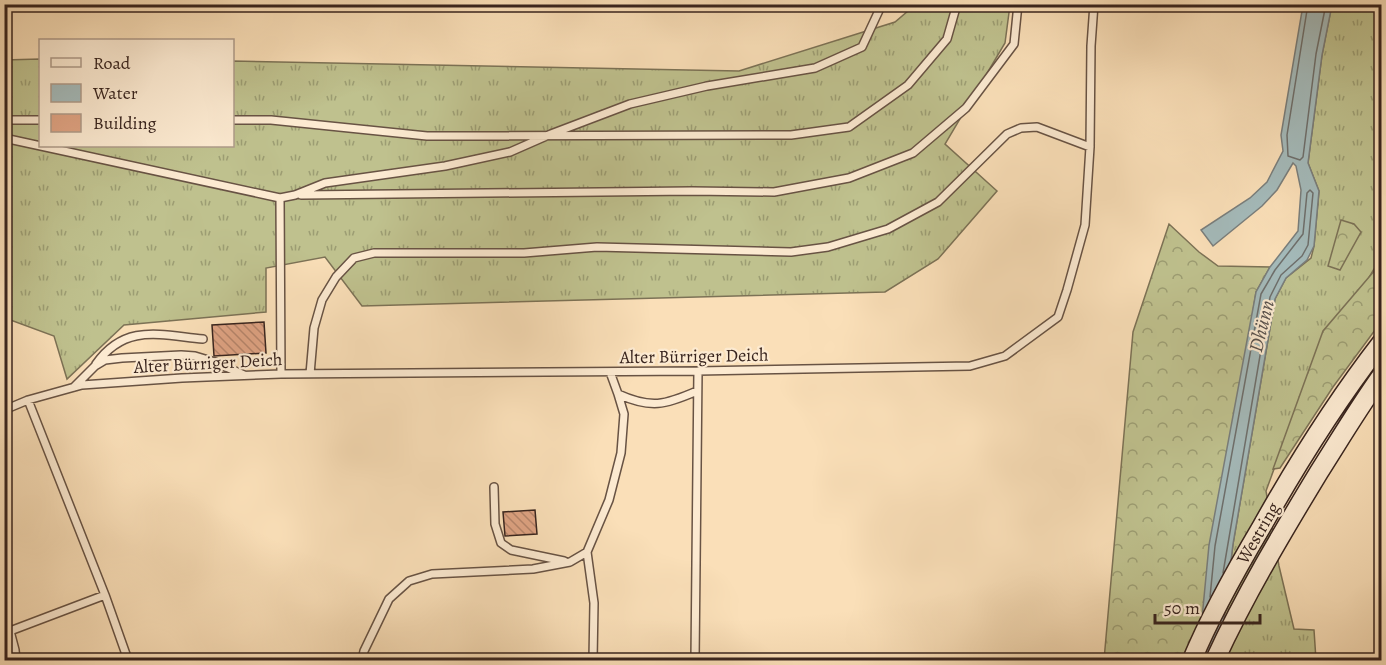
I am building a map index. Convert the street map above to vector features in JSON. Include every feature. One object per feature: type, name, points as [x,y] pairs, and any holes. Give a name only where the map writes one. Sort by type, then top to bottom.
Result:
[{"type":"main road","name":"Westring","points":[[1192,660],[1219,600],[1294,470],[1338,401],[1382,342]]},
{"type":"main road","name":"Westring","points":[[1215,660],[1287,524],[1382,375]]},
{"type":"lane","points":[[45,147],[280,198],[295,195],[325,183],[445,166],[510,152],[551,134],[630,105],[706,86],[815,68],[862,47],[882,4]]},
{"type":"lane","points":[[234,120],[271,120],[426,136],[790,135],[849,127],[908,85],[947,39],[957,4]]},
{"type":"lane","points":[[295,195],[774,192],[849,178],[913,153],[966,108],[1014,44],[1018,4]]},
{"type":"lane","name":"Alter Bürriger Deich","points":[[4,410],[28,400],[82,385],[246,375],[970,366],[1005,356],[1058,317],[1085,225],[1090,147],[1091,46],[1094,4]]},
{"type":"lane","points":[[4,120],[39,120]]},
{"type":"lane","points":[[310,374],[314,328],[322,300],[336,277],[354,258],[374,253],[524,253],[597,248],[791,252],[828,248],[888,229],[938,202],[1007,134],[1021,128],[1037,127],[1090,147]]},
{"type":"lane","points":[[4,138],[39,146]]},
{"type":"lane","points":[[280,198],[281,374]]},
{"type":"lane","points":[[73,388],[95,366],[105,351],[135,334],[203,339]]},
{"type":"lane","points":[[95,366],[105,360],[181,355],[215,362],[246,375]]},
{"type":"lane","points":[[695,660],[698,371]]},
{"type":"lane","points":[[593,660],[594,603],[588,552],[609,500],[621,453],[624,414],[610,372]]},
{"type":"lane","points":[[618,394],[637,403],[656,405],[698,391]]},
{"type":"lane","points":[[28,400],[105,595],[128,660]]},
{"type":"lane","points":[[494,487],[495,524],[501,543],[511,550],[570,562]]},
{"type":"lane","points":[[362,660],[388,599],[409,580],[432,574],[533,569],[570,562],[588,552]]},
{"type":"lane","points":[[16,660],[15,650],[7,631],[105,595]]},
{"type":"green space","points":[[1332,4],[1381,5],[1381,263],[1374,269],[1304,387],[1266,491],[1279,566],[1294,629],[1314,630],[1316,660],[1219,660],[1233,544],[1275,299],[1286,278],[1311,258],[1314,246],[1319,191],[1308,163],[1322,55]]},
{"type":"green space","points":[[915,5],[1010,5],[1005,43],[945,144],[997,191],[938,259],[885,292],[362,306],[325,257],[266,268],[266,312],[124,325],[67,379],[54,336],[5,318],[4,60],[39,59],[39,147],[234,147],[234,61],[739,71],[895,22]]},
{"type":"green space","points":[[1341,220],[1354,224],[1361,232],[1340,270],[1328,266]]},
{"type":"green space","points":[[1169,224],[1218,266],[1270,267],[1256,292],[1198,660],[1104,660],[1133,332]]},
{"type":"green space","points":[[1381,263],[1381,322],[1333,387],[1280,468],[1273,469],[1323,331]]},
{"type":"water","name":"Dhünn","points":[[1303,5],[1332,5],[1322,55],[1308,163],[1319,191],[1314,246],[1307,260],[1286,278],[1275,299],[1233,544],[1219,660],[1198,660],[1209,545],[1256,292],[1270,267],[1298,231],[1301,190],[1296,166],[1293,163],[1277,190],[1262,206],[1213,246],[1201,230],[1250,198],[1267,182],[1283,151],[1281,135]]},
{"type":"building","points":[[264,322],[266,353],[214,356],[212,325]]},
{"type":"building","points":[[535,510],[537,534],[505,536],[503,512]]}]
